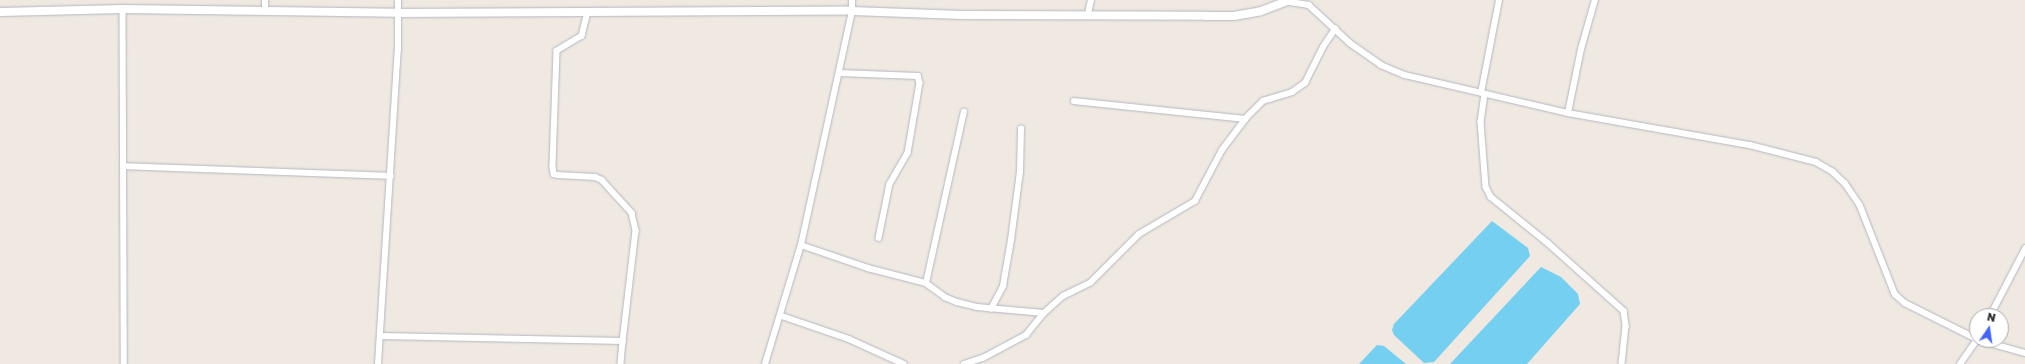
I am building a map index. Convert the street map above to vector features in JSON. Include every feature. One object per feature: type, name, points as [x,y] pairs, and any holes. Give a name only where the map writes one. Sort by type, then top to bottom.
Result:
[{"type":"street","points":[[265,0],[265,10]]},
{"type":"street","points":[[378,364],[381,336],[398,50],[398,0]]},
{"type":"street","points":[[765,364],[782,316],[801,245],[852,11],[852,0]]},
{"type":"street","points":[[1088,14],[1091,0]]},
{"type":"street","points":[[1499,0],[1483,94],[1481,122],[1486,187],[1491,197],[1548,243],[1624,311],[1626,326],[1622,364]]},
{"type":"street","points":[[1568,113],[1581,49],[1595,0]]},
{"type":"street","points":[[0,12],[123,9],[397,13],[852,11],[962,15],[1088,14],[1234,16],[1290,1],[1309,5],[1335,29],[1381,64],[1405,75],[1568,113],[1750,145],[1801,157],[1822,165],[1846,184],[1860,205],[1895,294],[1905,303],[1969,335]]},
{"type":"street","points":[[123,9],[124,364]]},
{"type":"street","points":[[588,12],[582,36],[557,51],[553,167],[554,174],[595,177],[602,180],[632,213],[636,231],[621,364]]},
{"type":"street","points":[[964,364],[976,362],[1005,348],[1026,335],[1044,313],[1063,296],[1090,283],[1139,234],[1195,201],[1222,150],[1245,120],[1264,101],[1292,92],[1305,83],[1322,47],[1335,29]]},
{"type":"street","points":[[839,73],[916,74],[920,82],[908,153],[890,184],[879,238]]},
{"type":"street","points":[[1074,101],[1245,120]]},
{"type":"street","points":[[926,283],[964,112]]},
{"type":"street","points":[[991,309],[1003,286],[1011,240],[1020,172],[1021,129]]},
{"type":"street","points":[[123,166],[391,176]]},
{"type":"street","points":[[801,245],[868,268],[926,283],[945,297],[991,309],[1044,313]]},
{"type":"street","points":[[1994,308],[2025,249]]},
{"type":"street","points":[[782,316],[849,339],[904,364]]},
{"type":"street","points":[[381,336],[623,341]]},
{"type":"street","points":[[1960,364],[1972,348]]},
{"type":"street","points":[[2007,348],[2025,353]]},
{"type":"water","points":[[1492,221],[1528,248],[1530,256],[1434,362],[1424,363],[1394,335],[1392,330],[1394,324]]},
{"type":"water","points":[[1541,267],[1561,277],[1578,294],[1580,304],[1527,364],[1450,364]]},
{"type":"water","points":[[1377,345],[1384,346],[1406,364],[1359,364]]}]
